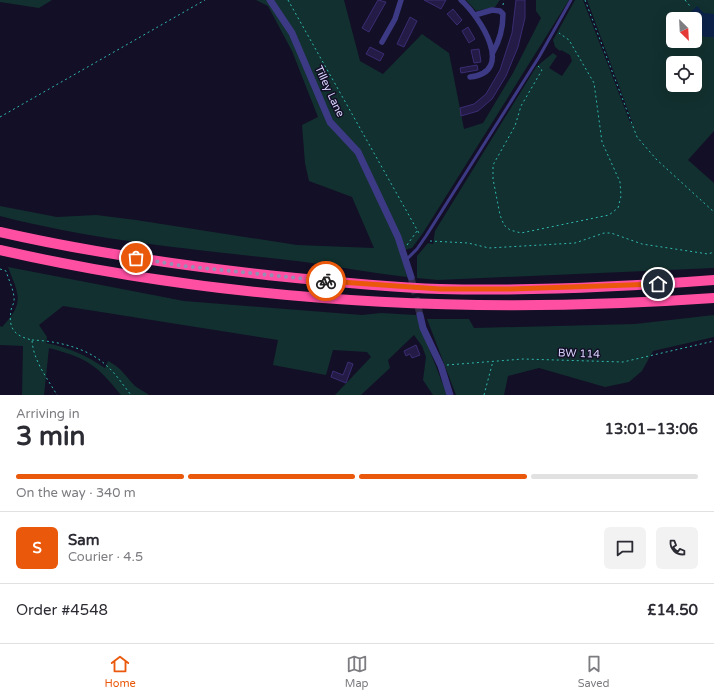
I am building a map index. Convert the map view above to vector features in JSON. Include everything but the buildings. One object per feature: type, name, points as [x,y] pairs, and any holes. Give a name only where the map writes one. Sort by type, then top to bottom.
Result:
[{"type":"highway","points":[[0,232],[44,242],[183,266],[336,282],[440,289],[644,286],[714,280]]},
{"type":"highway","points":[[0,250],[44,260],[183,284],[357,301],[444,306],[494,306],[653,302],[714,298]]},
{"type":"street","name":"Tilley Lane","points":[[270,0],[292,34],[330,122],[358,152],[398,237],[411,277]]},
{"type":"street","points":[[382,42],[395,19],[401,0]]},
{"type":"street","points":[[461,0],[475,15],[484,30],[493,52],[493,61],[488,72],[482,76],[470,77]]},
{"type":"street","points":[[475,15],[492,10],[500,11],[503,14],[503,27],[498,44],[493,52]]},
{"type":"street","points":[[420,316],[441,366],[450,395]]},
{"type":"lane","points":[[406,260],[417,249],[423,240],[536,62],[571,0]]},
{"type":"path","points":[[0,117],[205,0]]},
{"type":"path","points":[[288,0],[423,240],[468,243],[490,248],[575,243],[604,233],[611,233],[642,244],[708,254],[714,252]]},
{"type":"path","points":[[584,0],[637,137],[657,160],[714,212]]},
{"type":"path","points":[[685,0],[690,6]]},
{"type":"path","points":[[536,62],[542,70],[521,106],[515,126],[493,165],[493,178],[500,215],[504,225],[510,230],[521,233],[609,215],[618,208],[621,196],[620,182],[602,142],[594,83],[569,40],[555,30]]},
{"type":"path","points":[[405,249],[418,231]]},
{"type":"path","points":[[0,269],[6,271],[13,290],[14,302],[11,312],[12,329],[20,337],[32,340],[53,341],[83,351],[106,364],[131,395]]},
{"type":"path","points":[[32,340],[32,350],[57,395]]},
{"type":"path","name":"BW 114","points":[[441,366],[523,358],[622,362],[714,341]]},
{"type":"path","points":[[484,395],[493,361]]},
{"type":"green space","points":[[0,0],[52,0],[39,8],[0,2]]},
{"type":"green space","points":[[256,0],[344,0],[360,61],[383,74],[422,34],[449,53],[464,129],[483,123],[513,73],[541,18],[536,11],[536,0],[569,0],[423,233],[412,248],[400,251],[407,277],[305,262],[114,239],[38,225],[0,216],[0,206],[57,217],[96,215],[136,220],[297,245],[374,248],[352,197],[309,181],[305,163],[302,125],[318,117],[292,51],[268,6]]},
{"type":"green space","points":[[466,0],[500,0],[495,7],[476,11]]},
{"type":"green space","points":[[575,0],[583,0],[630,122],[633,124],[587,0],[714,0],[714,131],[688,160],[714,183],[714,268],[438,280],[417,278],[417,256],[428,243],[433,244],[435,231],[536,67],[553,53],[557,56],[549,68],[562,76],[572,61],[570,55],[555,47],[553,40]]},
{"type":"green space","points":[[8,267],[184,301],[362,315],[381,313],[416,315],[447,395],[433,395],[423,380],[426,357],[422,346],[414,335],[388,360],[390,368],[361,395],[335,395],[371,357],[367,352],[333,350],[326,375],[273,365],[278,340],[63,306],[39,325],[47,337],[46,343],[77,352],[105,368],[108,361],[120,369],[135,386],[149,395],[121,395],[105,376],[90,364],[73,355],[49,348],[44,395],[22,395],[23,346],[0,345],[0,326],[2,327],[14,311],[18,298]]},
{"type":"green space","points":[[714,315],[714,337],[653,351],[642,371],[629,382],[605,387],[539,368],[508,376],[504,395],[456,395],[427,319],[469,319],[474,328],[635,324]]},
{"type":"water","points":[[697,6],[704,13],[714,14],[714,37],[704,37],[702,35],[702,12],[691,12]]},
{"type":"tunnel","points":[[411,277],[420,315]]},
{"type":"way so far","points":[[136,258],[183,266],[326,281]]},
{"type":"route","points":[[326,281],[440,289],[644,286],[658,284]]}]
